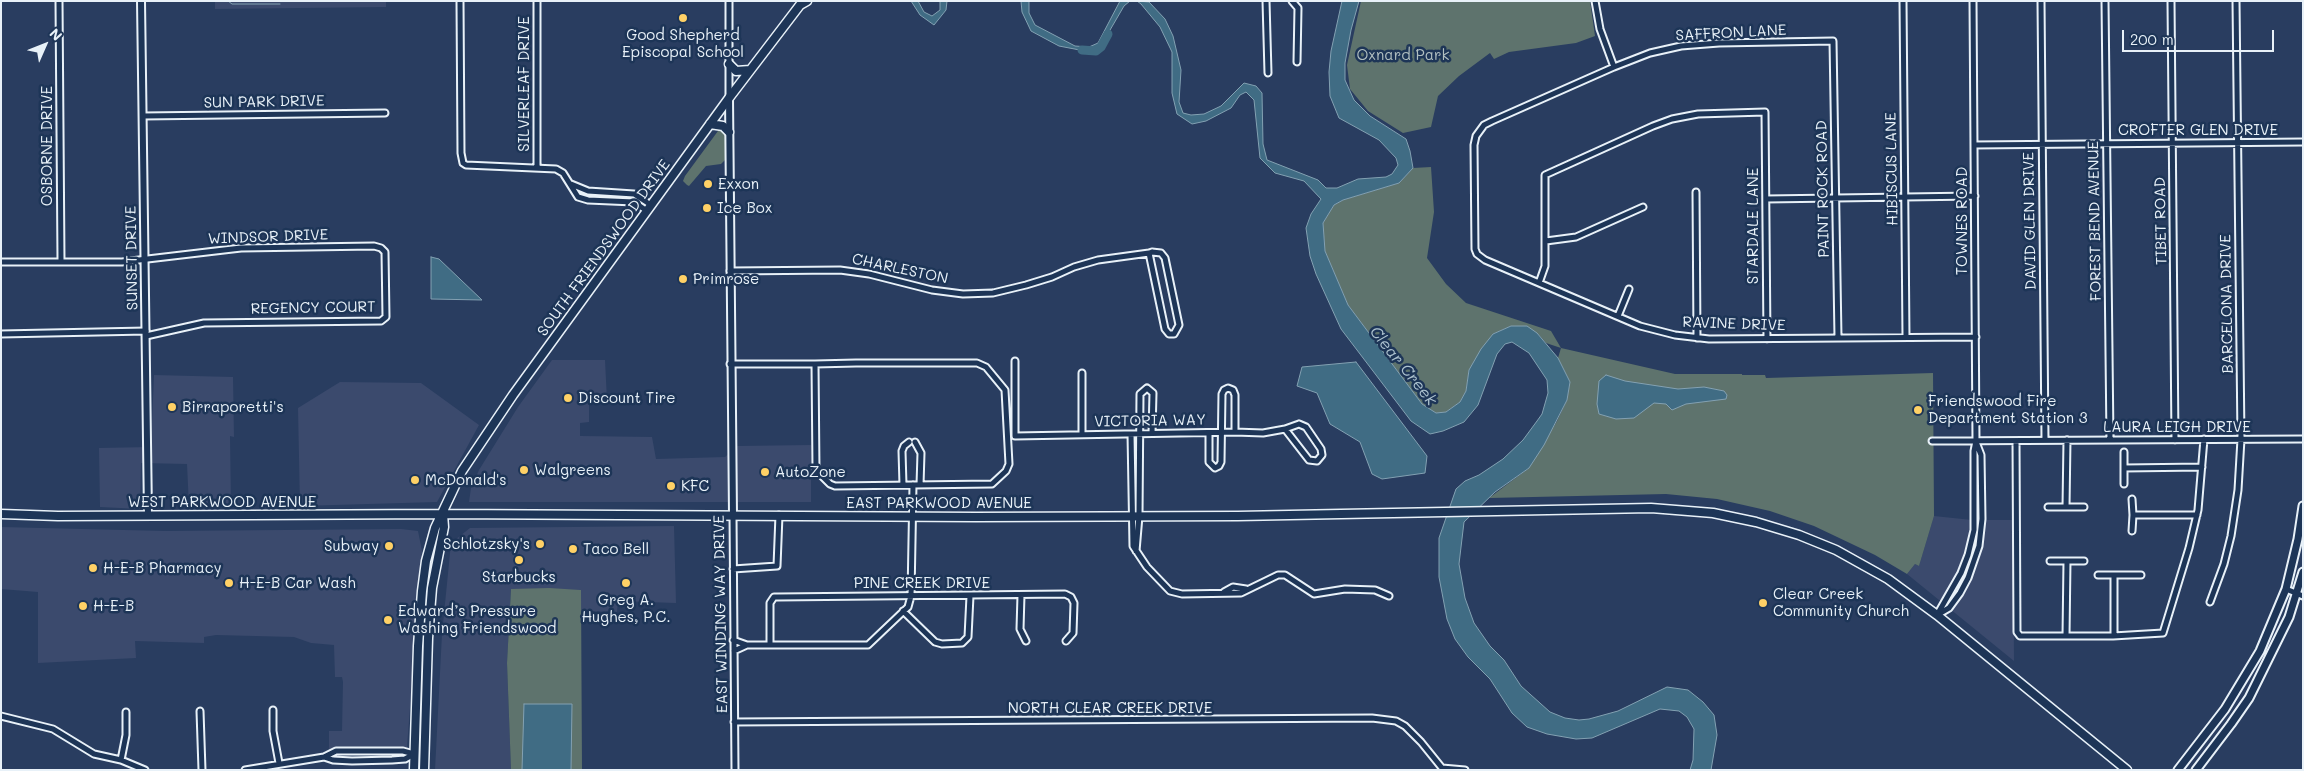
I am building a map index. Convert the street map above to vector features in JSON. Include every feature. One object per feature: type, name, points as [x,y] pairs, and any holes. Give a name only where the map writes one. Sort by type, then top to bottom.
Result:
[{"type":"main road","name":"SOUTH FRIENDSWOOD DRIVE","points":[[414,770],[422,591],[426,561],[435,528],[462,471],[485,434],[710,124],[803,3]]},
{"type":"main road","points":[[729,64],[736,71],[750,70]]},
{"type":"main road","points":[[710,124],[723,126],[729,132]]},
{"type":"main road","points":[[2178,770],[2226,709],[2260,651],[2286,589],[2298,539],[2303,506]]},
{"type":"main road","name":"EAST PARKWOOD AVENUE","points":[[443,514],[913,517],[1675,509],[1713,513],[1756,522],[1799,535],[1856,560],[1901,587],[2127,770]]},
{"type":"main road","name":"WEST PARKWOOD AVENUE","points":[[1,514],[443,514]]},
{"type":"main road","name":"SOUTH FRIENDSWOOD DRIVE","points":[[424,770],[428,638],[432,588],[444,527],[443,514]]},
{"type":"main road","points":[[2196,770],[2232,724],[2261,675],[2300,595],[2303,572]]},
{"type":"main road","points":[[2250,669],[2261,675]]},
{"type":"main road","points":[[2196,747],[2207,756]]},
{"type":"street","name":"OSBORNE DRIVE","points":[[58,1],[61,260]]},
{"type":"street","name":"SUNSET DRIVE","points":[[141,1],[148,515]]},
{"type":"street","points":[[460,1],[461,153],[463,163],[470,165],[537,166],[556,169],[570,184],[588,191],[634,194],[649,208]]},
{"type":"street","name":"SILVERLEAF DRIVE","points":[[536,1],[537,166]]},
{"type":"street","points":[[729,1],[729,98]]},
{"type":"street","points":[[1266,1],[1268,73]]},
{"type":"street","points":[[1292,1],[1298,8],[1297,62]]},
{"type":"street","points":[[1595,1],[1600,29],[1614,67]]},
{"type":"street","name":"HIBISCUS LANE","points":[[1903,1],[1906,336]]},
{"type":"street","name":"TOWNES ROAD","points":[[1937,615],[1961,572],[1972,543],[1974,515],[1976,337],[1973,1]]},
{"type":"street","name":"DAVID GLEN DRIVE","points":[[2040,1],[2045,440]]},
{"type":"street","name":"FOREST BEND AVENUE","points":[[2105,1],[2110,440]]},
{"type":"street","name":"TIBET ROAD","points":[[2171,1],[2175,440]]},
{"type":"street","name":"BARCELONA DRIVE","points":[[2210,602],[2231,536],[2238,490],[2240,439],[2236,1]]},
{"type":"street","name":"SAFFRON LANE","points":[[1477,254],[1475,249],[1474,145],[1476,136],[1484,125],[1650,53],[1681,46],[1719,43],[1833,41]]},
{"type":"street","name":"PAINT ROCK ROAD","points":[[1833,41],[1838,337]]},
{"type":"street","name":"EAST WINDING WAY DRIVE","points":[[729,98],[735,770]]},
{"type":"street","name":"STARDALE LANE","points":[[1546,241],[1544,175],[1672,119],[1692,115],[1765,112],[1767,339]]},
{"type":"street","name":"SUN PARK DRIVE","points":[[143,116],[384,113]]},
{"type":"street","name":"CROFTER GLEN DRIVE","points":[[1974,145],[2238,141],[2303,142]]},
{"type":"street","points":[[570,184],[572,191],[578,197],[588,200],[634,202],[649,208]]},
{"type":"street","points":[[613,192],[613,200]]},
{"type":"street","points":[[1696,192],[1697,338]]},
{"type":"street","points":[[1766,199],[1975,196]]},
{"type":"street","points":[[1539,283],[1545,266],[1546,241],[1571,239],[1643,207]]},
{"type":"street","name":"REGENCY COURT","points":[[1,334],[146,333],[204,323],[382,321],[386,317],[385,252],[381,248],[374,246],[357,247]]},
{"type":"street","name":"WINDSOR DRIVE","points":[[1,262],[32,263],[61,260],[122,262],[241,248],[357,247]]},
{"type":"street","points":[[1148,253],[1161,253],[1165,258],[1179,325],[1174,334],[1169,334],[1164,329],[1148,253]]},
{"type":"street","name":"CHARLESTON","points":[[730,271],[840,270],[869,274],[932,290],[963,294],[993,293],[1035,283],[1074,267],[1098,260],[1148,253]]},
{"type":"street","name":"RAVINE DRIVE","points":[[1477,254],[1485,260],[1652,329],[1697,338],[1976,337]]},
{"type":"street","points":[[1618,316],[1630,289]]},
{"type":"street","name":"VICTORIA WAY","points":[[1015,360],[1015,436],[1221,432],[1263,433],[1299,424],[1304,425],[1321,448],[1321,458],[1314,462],[1309,460],[1285,429]]},
{"type":"street","points":[[730,364],[977,363],[986,367],[1006,390],[1009,464],[1006,471],[992,484],[835,486],[830,484],[816,470],[815,364]]},
{"type":"street","points":[[1082,373],[1082,436]]},
{"type":"street","points":[[1135,516],[1140,394],[1147,388],[1153,393],[1152,433]]},
{"type":"street","points":[[1209,433],[1209,462],[1215,468],[1221,462],[1222,394],[1228,388],[1233,390],[1235,395],[1235,432]]},
{"type":"street","points":[[1131,434],[1136,552],[1165,587],[1175,593],[1224,592],[1232,594],[1241,593],[1278,575],[1285,574],[1314,594],[1345,589],[1375,590],[1389,596]]},
{"type":"street","points":[[2016,441],[2017,632],[2020,636],[2114,636],[2163,633],[2197,515],[2204,439]]},
{"type":"street","name":"LAURA LEIGH DRIVE","points":[[1932,441],[2303,439]]},
{"type":"street","points":[[2066,507],[2067,440]]},
{"type":"street","name":"TOWNES ROAD","points":[[1937,615],[1949,608],[1960,593],[1968,578],[1979,546],[1982,519],[1981,455],[1976,441]]},
{"type":"street","points":[[903,485],[902,451],[908,442]]},
{"type":"street","points":[[915,442],[921,453],[920,485]]},
{"type":"street","points":[[2124,452],[2124,484]]},
{"type":"street","points":[[2124,468],[2202,468]]},
{"type":"street","points":[[733,640],[747,645],[868,645],[908,607],[911,596],[913,485]]},
{"type":"street","points":[[2132,499],[2132,531]]},
{"type":"street","points":[[2048,507],[2084,507]]},
{"type":"street","points":[[2132,515],[2197,515]]},
{"type":"street","points":[[733,569],[777,566],[779,516]]},
{"type":"street","points":[[2050,561],[2084,561]]},
{"type":"street","points":[[2066,636],[2067,561]]},
{"type":"street","points":[[2098,575],[2141,575]]},
{"type":"street","points":[[2114,575],[2114,636]]},
{"type":"street","points":[[2286,589],[2300,595]]},
{"type":"street","name":"PINE CREEK DRIVE","points":[[770,644],[769,607],[774,597],[1065,594],[1071,597],[1074,602],[1073,633],[1066,641]]},
{"type":"street","points":[[1020,595],[1020,630],[1026,641]]},
{"type":"street","points":[[903,611],[938,643],[962,643],[968,637],[970,596]]},
{"type":"street","points":[[734,651],[747,645]]},
{"type":"street","points":[[273,710],[279,763]]},
{"type":"street","points":[[200,711],[202,770]]},
{"type":"street","points":[[121,760],[126,735],[126,712]]},
{"type":"street","points":[[1,716],[53,729],[94,754],[121,760],[145,770]]},
{"type":"street","name":"NORTH CLEAR CREEK DRIVE","points":[[734,722],[1372,718],[1396,721],[1405,726],[1421,742],[1441,769],[1465,770]]},
{"type":"street","points":[[246,770],[324,757],[336,751],[403,751],[414,754]]},
{"type":"street","points":[[324,757],[333,760],[352,761],[392,760],[405,759],[414,754]]},
{"type":"shaded area","points":[[215,1],[386,1],[386,7],[215,9]]},
{"type":"shaded area","points":[[911,1],[918,1],[924,12],[932,16],[940,10],[940,1],[947,1],[946,10],[934,25],[920,15]]},
{"type":"shaded area","points":[[1021,1],[1029,1],[1029,13],[1035,25],[1075,46],[1089,47],[1098,43],[1120,1],[1130,1],[1124,6],[1099,49],[1090,52],[1059,46],[1031,31],[1022,12]]},
{"type":"shaded area","points":[[1137,1],[1149,2],[1165,19],[1173,36],[1181,70],[1179,102],[1183,113],[1191,115],[1204,114],[1221,106],[1244,83],[1256,86],[1262,93],[1263,144],[1267,160],[1318,180],[1326,188],[1337,188],[1358,179],[1386,177],[1392,174],[1398,165],[1396,158],[1379,140],[1339,118],[1330,96],[1329,72],[1331,51],[1342,1],[1359,1],[1345,63],[1345,80],[1354,100],[1370,116],[1406,139],[1413,168],[1399,183],[1343,200],[1334,205],[1323,223],[1325,251],[1348,305],[1422,404],[1436,413],[1446,412],[1460,402],[1466,391],[1469,370],[1481,349],[1493,334],[1511,326],[1527,326],[1537,333],[1558,358],[1570,382],[1567,400],[1544,445],[1529,468],[1495,492],[1464,522],[1459,564],[1465,598],[1474,623],[1490,646],[1504,660],[1521,686],[1550,712],[1565,718],[1589,719],[1618,711],[1667,687],[1688,690],[1703,702],[1714,715],[1717,735],[1711,770],[1690,770],[1693,760],[1694,729],[1687,717],[1679,711],[1660,709],[1592,738],[1576,739],[1547,734],[1527,727],[1512,713],[1490,679],[1468,657],[1455,639],[1447,619],[1439,577],[1439,538],[1456,489],[1465,481],[1479,475],[1503,459],[1523,440],[1542,414],[1548,393],[1547,380],[1529,353],[1512,342],[1505,344],[1497,354],[1478,405],[1464,422],[1430,434],[1411,421],[1341,329],[1316,274],[1310,256],[1306,228],[1311,214],[1321,199],[1304,181],[1275,173],[1260,158],[1254,100],[1246,92],[1240,95],[1231,108],[1206,121],[1192,124],[1177,114],[1172,93],[1172,52],[1160,27]]},
{"type":"shaded area","points":[[431,257],[439,259],[482,300],[431,299]]},
{"type":"shaded area","points":[[552,360],[605,360],[607,401],[589,402],[589,422],[580,423],[580,436],[652,437],[656,459],[725,457],[737,446],[811,445],[811,502],[469,502],[471,488],[479,470],[518,407]]},
{"type":"shaded area","points":[[1356,362],[1427,456],[1425,473],[1382,479],[1372,474],[1360,442],[1330,424],[1317,393],[1297,386],[1302,367]]},
{"type":"shaded area","points":[[154,375],[233,377],[234,437],[230,436],[231,506],[189,507],[187,464],[141,463],[140,509],[100,507],[99,448],[151,447]]},
{"type":"shaded area","points":[[1606,375],[1625,381],[1678,389],[1704,387],[1724,391],[1727,395],[1726,399],[1686,404],[1672,410],[1666,404],[1654,403],[1634,418],[1616,419],[1599,414],[1597,404],[1599,381]]},
{"type":"shaded area","points":[[340,382],[421,383],[479,425],[437,502],[300,506],[298,408]]},
{"type":"shaded area","points":[[1934,516],[1972,520],[2013,520],[2014,661],[1907,574],[1915,564],[1919,566]]},
{"type":"shaded area","points":[[674,526],[676,603],[618,601],[617,612],[581,611],[581,590],[511,589],[507,663],[511,770],[435,770],[442,634],[451,543],[470,528]]},
{"type":"shaded area","points":[[1,527],[165,531],[401,529],[418,531],[422,551],[407,747],[329,749],[329,731],[342,731],[343,682],[342,677],[335,677],[334,645],[311,643],[294,637],[216,635],[204,637],[204,643],[135,641],[136,658],[38,663],[38,592],[1,589]]},
{"type":"shaded area","points":[[524,704],[572,704],[571,770],[522,770]]},
{"type":"green space","name":"Oxnard Park","points":[[1361,1],[1590,1],[1595,36],[1576,43],[1509,52],[1494,59],[1490,53],[1459,76],[1438,96],[1431,127],[1403,133],[1368,111],[1350,89],[1347,65]]},
{"type":"green space","points":[[723,129],[726,139],[725,160],[721,164],[706,166],[689,186],[687,185],[683,181],[685,176],[718,131]]},
{"type":"green space","points":[[1431,167],[1434,212],[1427,258],[1446,284],[1466,303],[1551,331],[1561,348],[1546,343],[1537,333],[1511,326],[1493,334],[1469,370],[1466,391],[1460,402],[1446,412],[1436,413],[1422,404],[1348,305],[1325,251],[1323,223],[1334,205],[1343,200],[1399,183],[1413,168]]},
{"type":"green space","points":[[1561,348],[1675,374],[1765,375],[1766,378],[1933,373],[1934,516],[1919,566],[1915,564],[1907,574],[1875,555],[1814,526],[1770,511],[1717,499],[1666,494],[1489,498],[1529,468],[1557,421],[1567,400],[1570,382],[1558,358]]},
{"type":"green space","points":[[549,588],[581,590],[582,770],[511,770],[507,663],[511,589]]},
{"type":"waterway","points":[[228,1],[232,4],[280,4]]},
{"type":"waterway","points":[[1082,50],[1096,51],[1101,47],[1108,34]]},
{"type":"place","name":"Good Shepherd Episcopal School","points":[[683,18]]},
{"type":"place","name":"Exxon","points":[[708,184]]},
{"type":"place","name":"Ice Box","points":[[707,208]]},
{"type":"place","name":"Primrose","points":[[683,279]]},
{"type":"place","name":"Discount Tire","points":[[568,398]]},
{"type":"place","name":"Birraporetti's","points":[[172,407]]},
{"type":"place","name":"Friendswood Fire Department Station 3","points":[[1918,410]]},
{"type":"place","name":"Walgreens","points":[[524,470]]},
{"type":"place","name":"AutoZone","points":[[765,472]]},
{"type":"place","name":"McDonald's","points":[[415,480]]},
{"type":"place","name":"KFC","points":[[671,486]]},
{"type":"place","name":"Schlotzsky's","points":[[540,544]]},
{"type":"place","name":"Subway","points":[[389,546]]},
{"type":"place","name":"Taco Bell","points":[[573,549]]},
{"type":"place","name":"Starbucks","points":[[519,560]]},
{"type":"place","name":"H-E-B Pharmacy","points":[[93,568]]},
{"type":"place","name":"H-E-B Car Wash","points":[[229,583]]},
{"type":"place","name":"Greg A. Hughes, P.C.","points":[[626,583]]},
{"type":"place","name":"Clear Creek Community Church","points":[[1763,603]]},
{"type":"place","name":"H-E-B","points":[[83,606]]},
{"type":"place","name":"Edward’s Pressure Washing Friendswood","points":[[388,620]]},
{"type":"water label","name":"Clear Creek","points":[[1403,366]]}]
